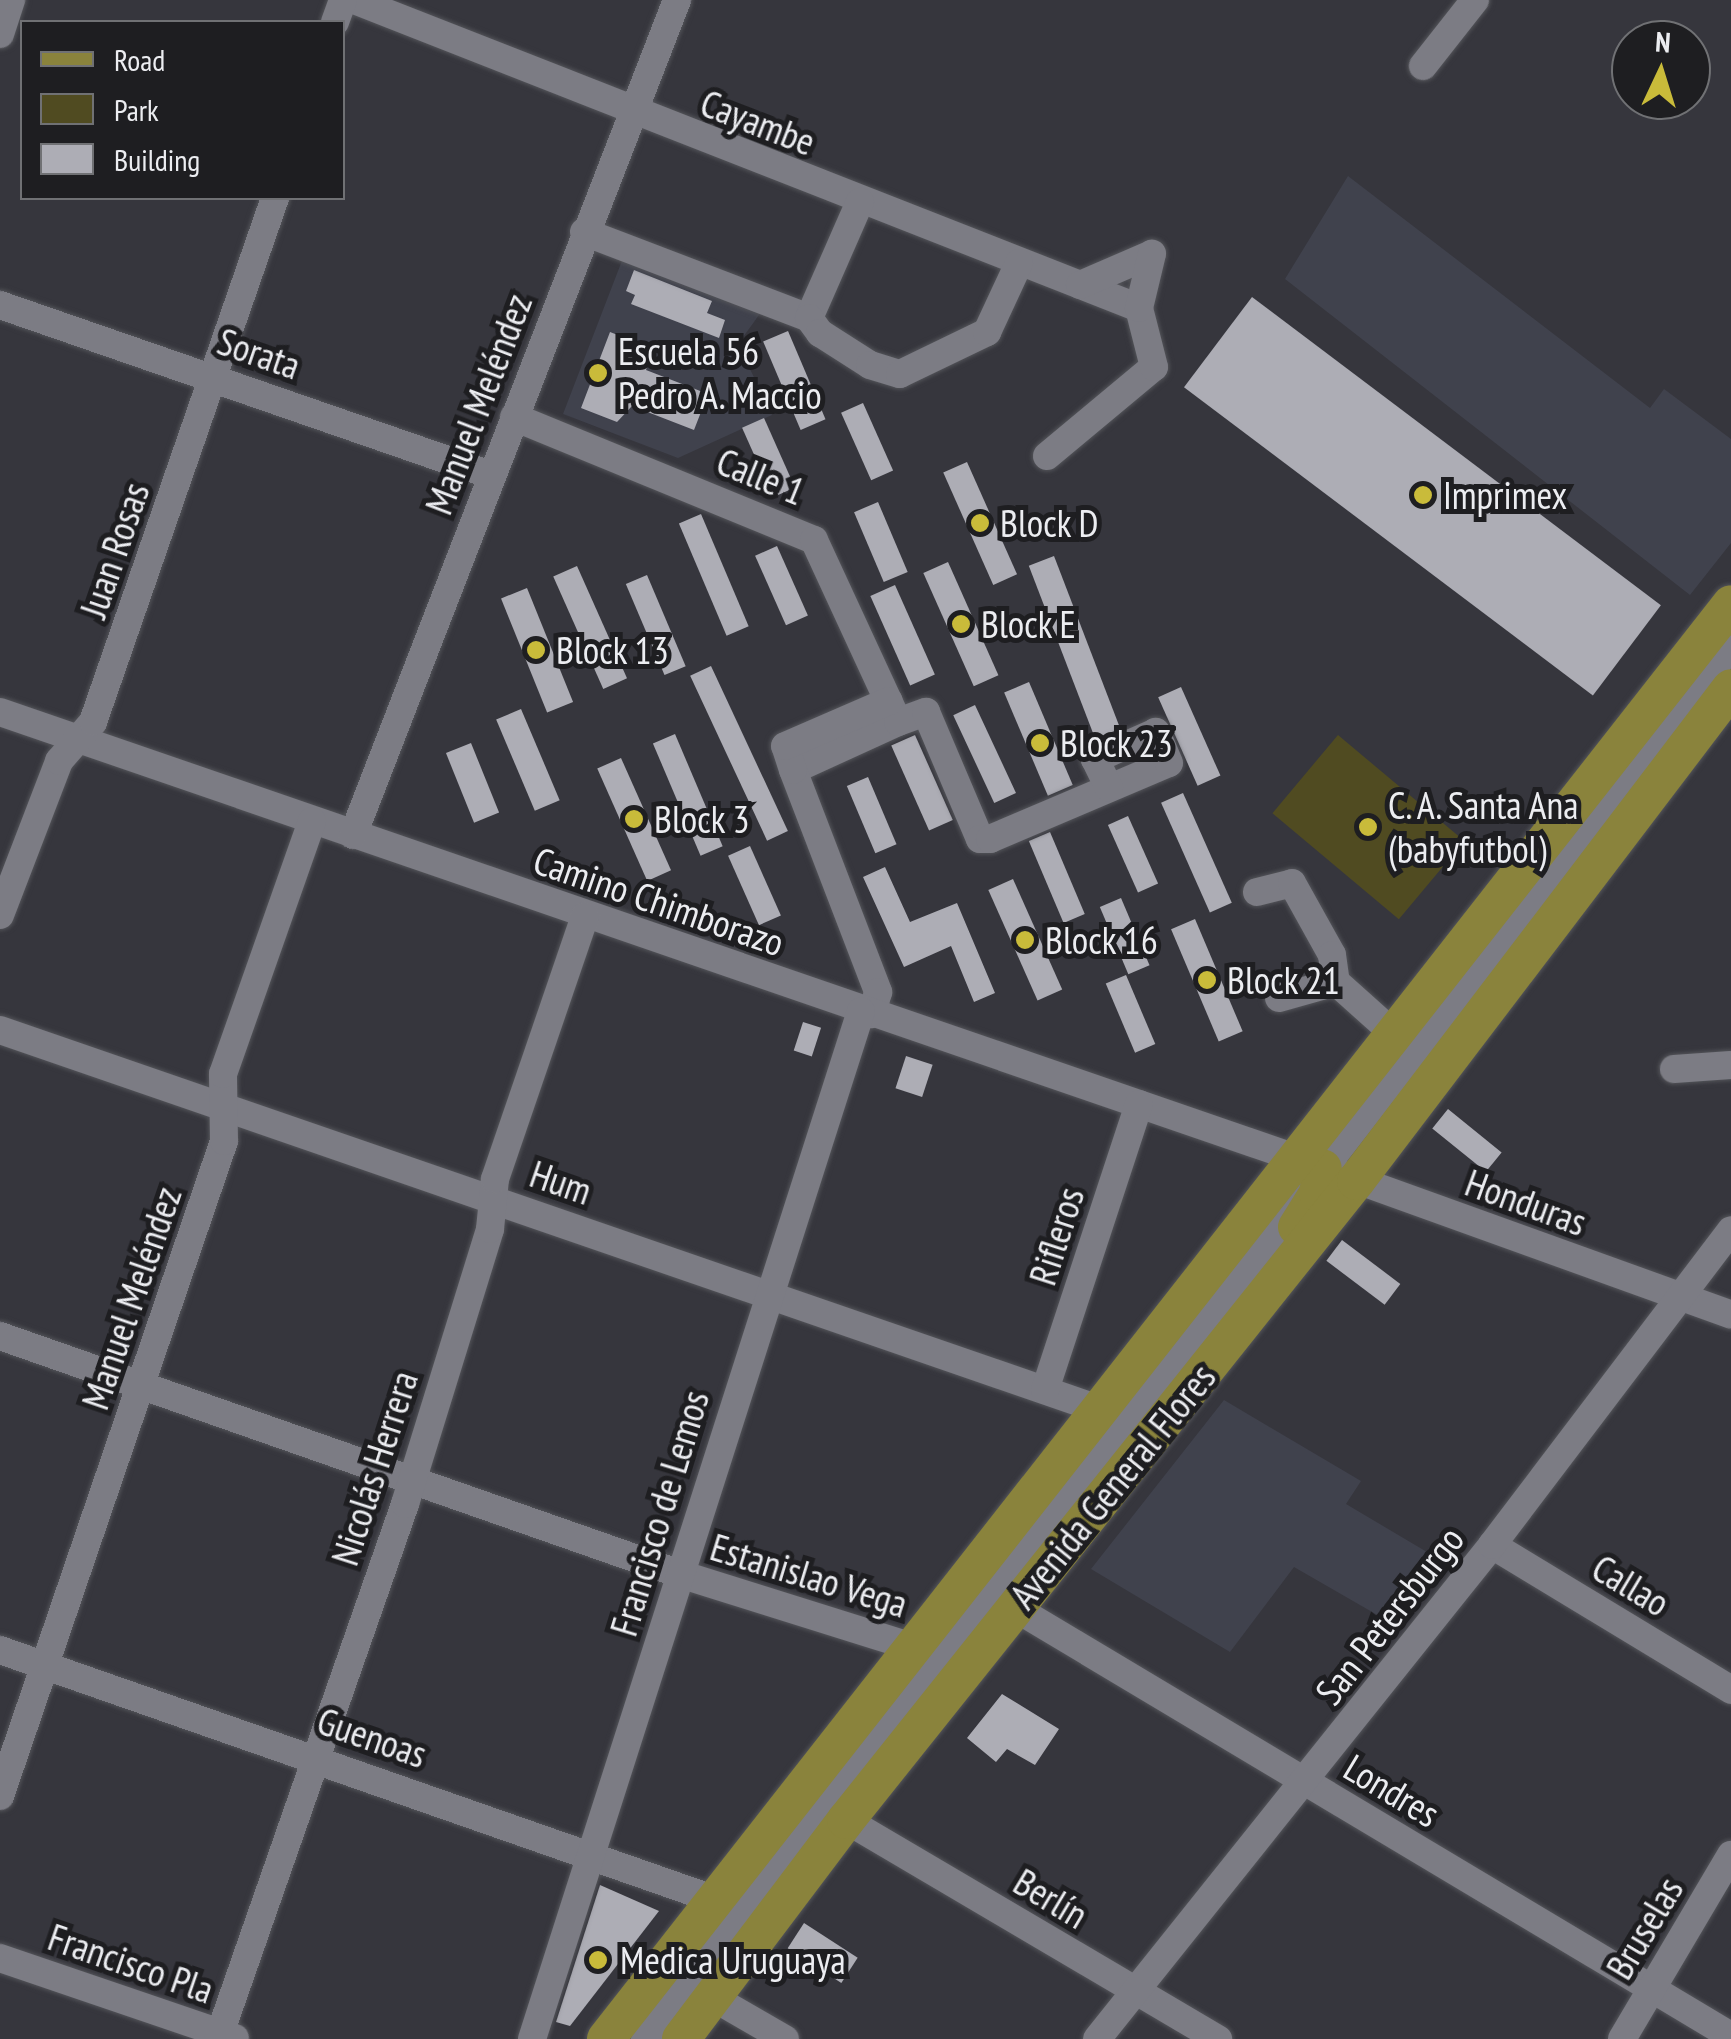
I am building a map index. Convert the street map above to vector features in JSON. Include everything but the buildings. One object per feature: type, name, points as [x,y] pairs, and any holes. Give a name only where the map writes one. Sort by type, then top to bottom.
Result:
[{"type":"main road","name":"Avenida General Flores","points":[[606,2039],[688,1982],[846,1820],[1174,1410],[1325,1169],[1392,1032],[1731,604]]},
{"type":"main road","name":"Avenida General Flores","points":[[681,2039],[688,1982],[716,1900],[916,1648],[1096,1408],[1542,934],[1731,688]]},
{"type":"street","points":[[0,34],[11,0]]},
{"type":"street","name":"Cayambe","points":[[354,0],[860,202],[1139,308]]},
{"type":"street","name":"Manuel Meléndez","points":[[352,835],[584,232],[678,0]]},
{"type":"street","points":[[1423,66],[1475,0]]},
{"type":"street","name":"Juan Rosas","points":[[0,914],[60,761],[94,722],[275,200]]},
{"type":"street","points":[[809,318],[860,202]]},
{"type":"street","points":[[584,232],[809,318],[838,346],[900,374],[986,332],[1019,263]]},
{"type":"street","points":[[1047,456],[1154,367],[1139,308],[1152,254],[1080,285]]},
{"type":"street","name":"Sorata","points":[[0,305],[491,475]]},
{"type":"street","name":"Calle 1","points":[[514,417],[814,540],[893,711]]},
{"type":"street","name":"Avenida General Flores","points":[[644,2039],[1325,1169],[1328,1134],[1401,1043],[1436,1025],[1456,1001],[1731,646]]},
{"type":"street","points":[[867,1012],[878,992],[785,746],[893,711],[926,712],[980,839],[1108,788],[1169,763],[1156,732],[1094,759],[1108,788]]},
{"type":"street","name":"Camino Chimborazo","points":[[0,712],[1325,1169]]},
{"type":"street","name":"Manuel Meléndez","points":[[0,1796],[224,1141],[222,1074],[312,821]]},
{"type":"street","points":[[1257,892],[1292,883],[1332,955],[1336,982],[1392,1032]]},
{"type":"street","name":"Nicolás Herrera","points":[[225,2037],[490,1229],[493,1199],[522,1089],[584,916]]},
{"type":"street","name":"Avenida General Flores","points":[[1456,1001],[1488,984],[1516,948],[1542,934]]},
{"type":"street","points":[[1279,998],[1336,982]]},
{"type":"street","name":"Francisco de Lemos","points":[[532,2039],[768,1293],[867,1012]]},
{"type":"street","name":"Hum","points":[[0,1030],[1096,1408]]},
{"type":"street","points":[[1674,1069],[1731,1065]]},
{"type":"street","name":"Rifleros","points":[[1045,1390],[1139,1104]]},
{"type":"street","name":"Honduras","points":[[1325,1169],[1731,1314]]},
{"type":"street","name":"San Petersburgo","points":[[1097,2039],[1492,1545],[1677,1296],[1731,1230]]},
{"type":"street","name":"Estanislao Vega","points":[[0,1336],[680,1574],[916,1648]]},
{"type":"street","name":"Avenida General Flores","points":[[1096,1408],[1116,1406],[1158,1355],[1185,1346]]},
{"type":"street","name":"Callao","points":[[1492,1545],[1731,1690]]},
{"type":"street","name":"Londres","points":[[1015,1608],[1731,2036]]},
{"type":"street","name":"Guenoas","points":[[0,1650],[316,1757],[716,1900]]},
{"type":"street","name":"Berlín","points":[[846,1820],[1218,2039]]},
{"type":"street","name":"Bruselas","points":[[1622,2039],[1731,1855]]},
{"type":"street","name":"Francisco Pla","points":[[0,1958],[225,2037]]},
{"type":"street","points":[[688,1982],[785,2039]]},
{"type":"shaded area","points":[[1348,176],[1650,408],[1664,389],[1731,439],[1731,543],[1690,595],[1285,279]]},
{"type":"shaded area","points":[[623,258],[762,311],[738,344],[772,415],[678,458],[563,414]]},
{"type":"shaded area","points":[[1224,1400],[1361,1481],[1346,1504],[1432,1555],[1386,1620],[1294,1567],[1230,1652],[1091,1569]]},
{"type":"green space","name":"C. A. Santa Ana (babyfutbol)","points":[[1338,735],[1464,841],[1399,919],[1272,813]]},
{"type":"place","name":"Escuela 56 Pedro A. Maccio","points":[[598,373]]},
{"type":"place","name":"Imprimex","points":[[1423,495]]},
{"type":"place","name":"Block D","points":[[980,523]]},
{"type":"place","name":"Block E","points":[[961,624]]},
{"type":"place","name":"Block 13","points":[[536,650]]},
{"type":"place","name":"Block 23","points":[[1040,743]]},
{"type":"place","name":"Block 3","points":[[634,819]]},
{"type":"place","name":"C. A. Santa Ana (babyfutbol)","points":[[1368,827]]},
{"type":"place","name":"Block 16","points":[[1025,940]]},
{"type":"place","name":"Block 21","points":[[1207,980]]},
{"type":"place","name":"Medica Uruguaya","points":[[598,1960]]}]
